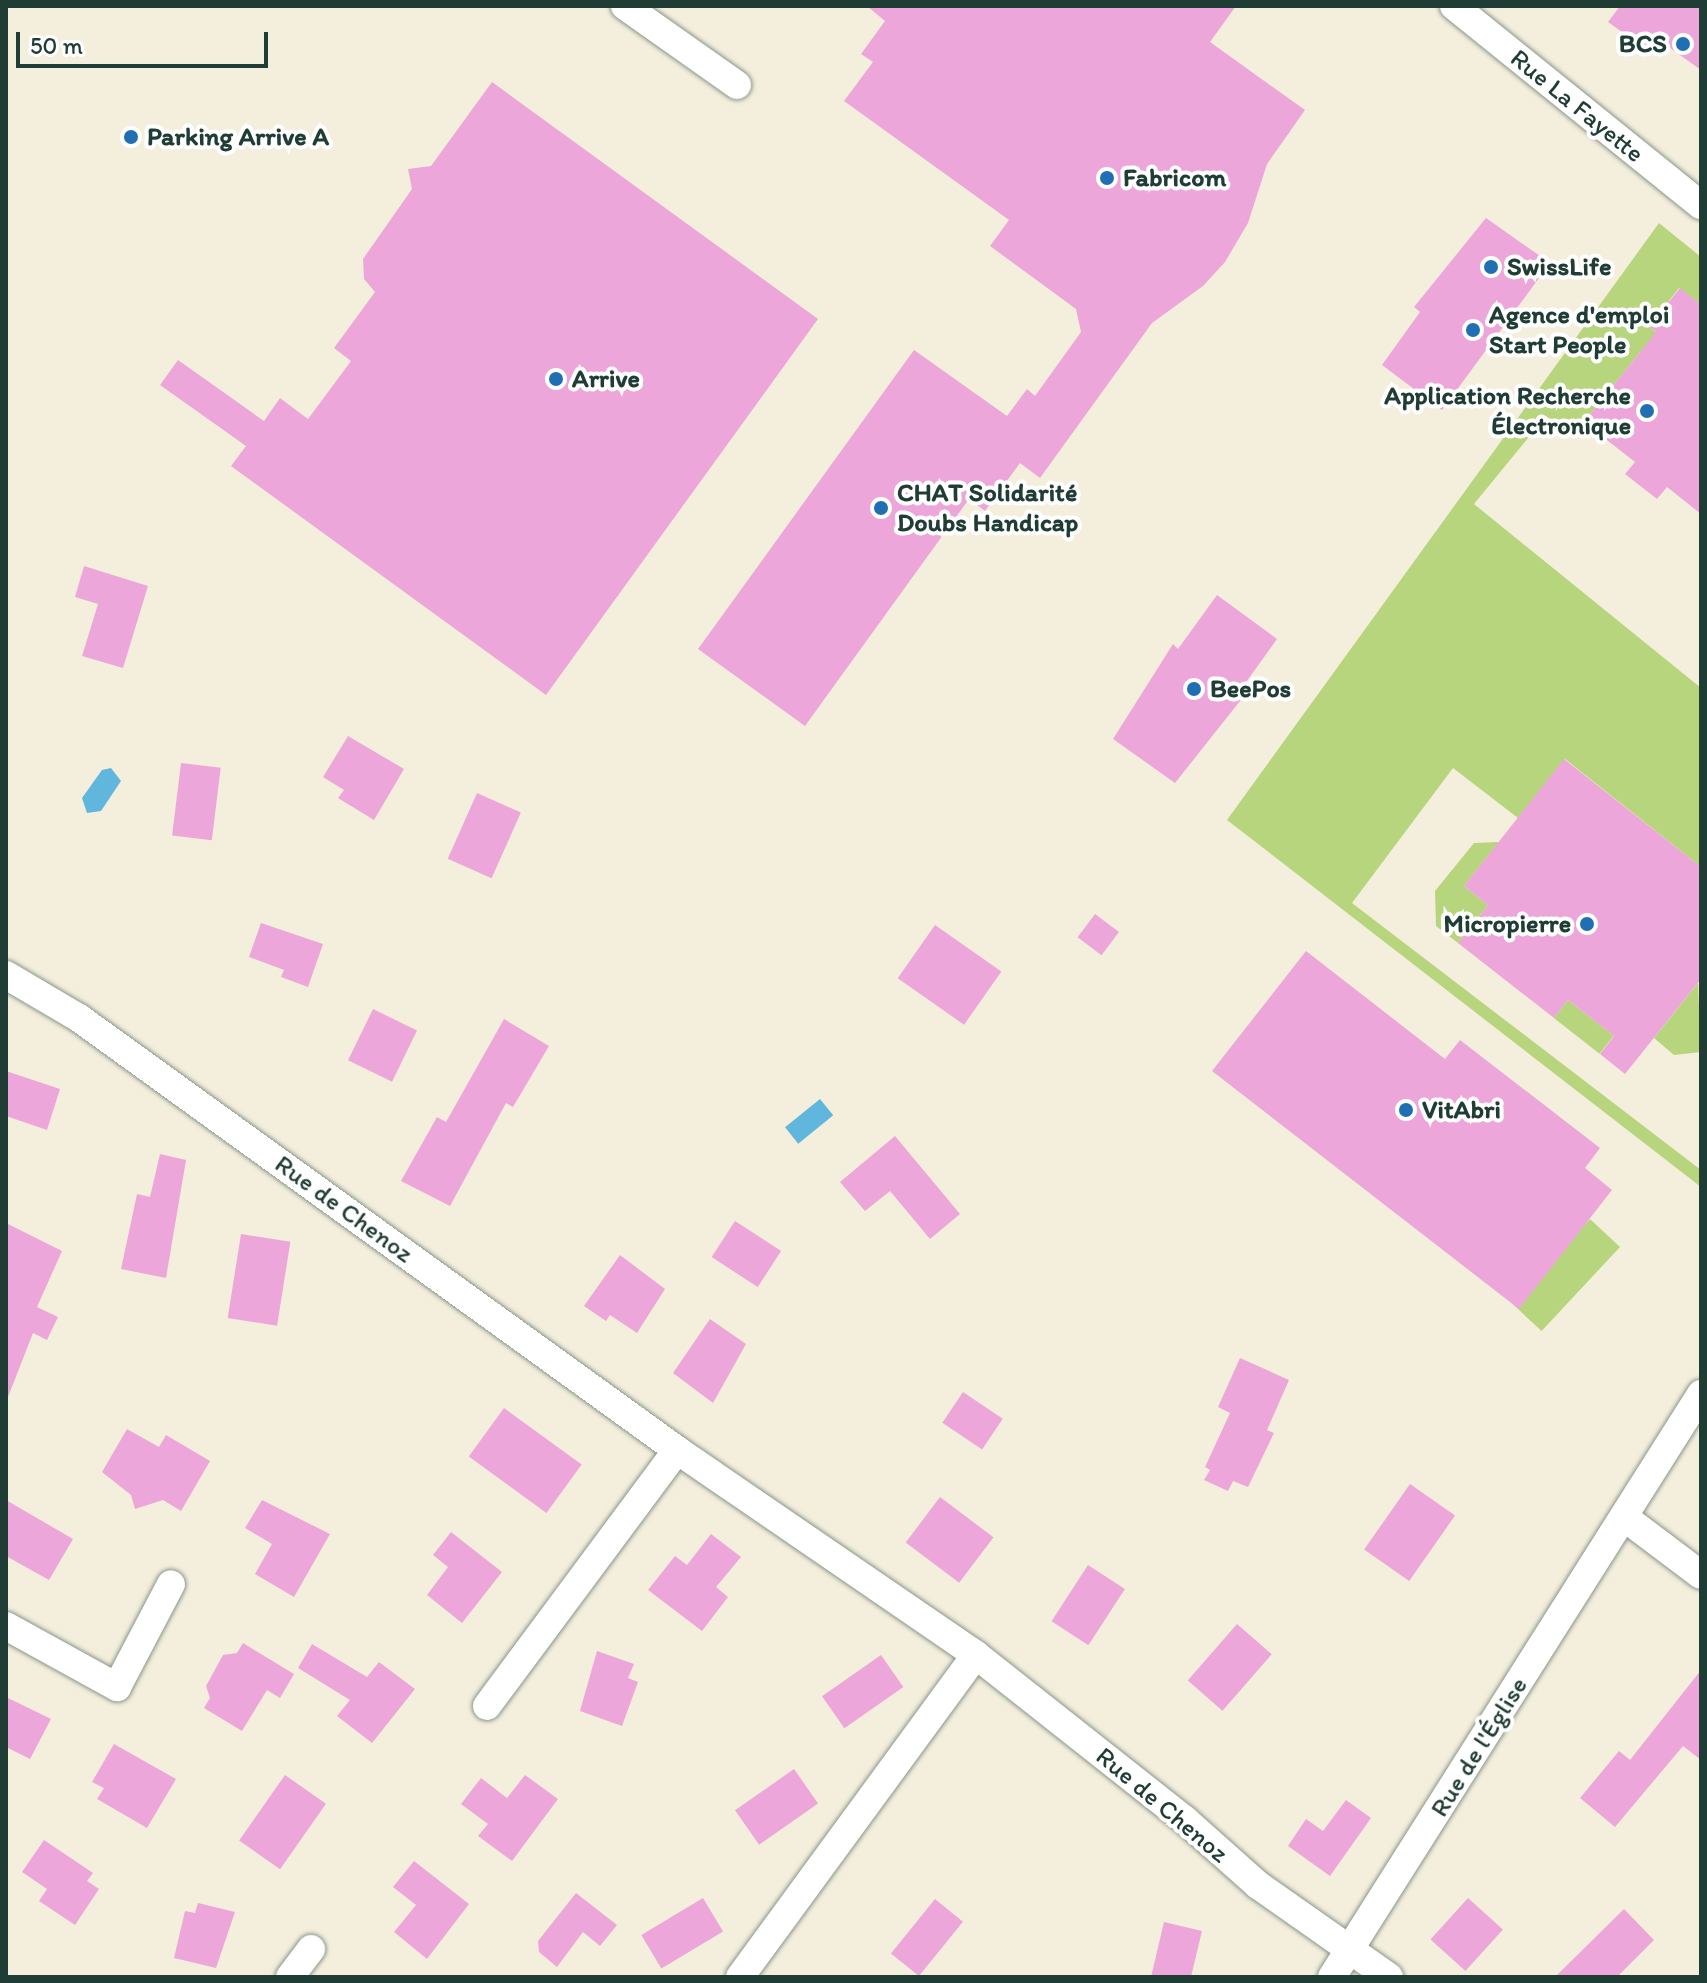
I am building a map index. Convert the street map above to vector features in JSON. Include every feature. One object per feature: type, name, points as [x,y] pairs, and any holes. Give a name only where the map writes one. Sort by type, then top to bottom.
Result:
[{"type":"street","points":[[625,6],[737,85]]},
{"type":"street","name":"Rue La Fayette","points":[[1454,6],[1701,205]]},
{"type":"street","name":"Rue de Chenoz","points":[[6,975],[79,1018],[677,1450],[976,1655],[1185,1820],[1246,1876],[1389,1977]]},
{"type":"street","name":"Rue de l'Église","points":[[1332,1977],[1701,1394]]},
{"type":"street","points":[[487,1706],[677,1450]]},
{"type":"street","points":[[1624,1517],[1701,1575]]},
{"type":"street","points":[[6,1626],[117,1687],[171,1584]]},
{"type":"street","points":[[740,1977],[976,1655]]},
{"type":"street","points":[[290,1977],[311,1949]]},
{"type":"green space","points":[[1659,223],[1701,257],[1701,305],[1679,288],[1649,326],[1667,342],[1640,352],[1572,437],[1546,416],[1474,504],[1701,688],[1701,867],[1565,759],[1518,818],[1453,768],[1352,903],[1701,1170],[1701,1187],[1227,820]]},
{"type":"green space","points":[[1499,842],[1464,886],[1488,905],[1458,943],[1436,926],[1435,891],[1474,843]]},
{"type":"green space","points":[[1698,983],[1701,1052],[1674,1055],[1654,1038]]},
{"type":"green space","points":[[1568,1000],[1614,1036],[1600,1054],[1554,1018]]},
{"type":"green space","points":[[1590,1219],[1620,1247],[1542,1331],[1512,1303]]},
{"type":"water","points":[[111,768],[121,781],[101,811],[87,813],[82,798],[102,770]]},
{"type":"water","points":[[820,1099],[833,1115],[798,1144],[785,1127]]},
{"type":"building","points":[[867,6],[1236,6],[1210,42],[1305,110],[1267,164],[1248,223],[1225,262],[1203,286],[1152,323],[1040,478],[1020,463],[985,511],[969,499],[805,726],[698,649],[914,350],[1007,416],[1027,389],[1035,396],[1081,332],[1076,309],[990,246],[1009,220],[844,101],[873,62],[861,54],[885,21]]},
{"type":"building","name":"BCS","points":[[1620,6],[1701,6],[1701,70],[1656,38],[1647,50],[1608,22]]},
{"type":"building","name":"Arrive","points":[[492,82],[818,319],[546,695],[231,466],[246,446],[160,385],[178,360],[264,421],[280,398],[308,419],[351,361],[334,348],[375,292],[364,279],[363,259],[412,189],[408,169],[431,166]]},
{"type":"building","points":[[1486,218],[1550,263],[1442,410],[1382,365],[1420,312],[1414,307]]},
{"type":"building","name":"Application Recherche Électronique","points":[[1680,288],[1701,305],[1701,514],[1667,487],[1657,499],[1625,474],[1635,462],[1584,422],[1656,332],[1649,326]]},
{"type":"building","points":[[84,566],[148,586],[123,668],[82,656],[98,604],[75,597]]},
{"type":"building","name":"BeePos","points":[[1217,595],[1277,639],[1239,692],[1244,696],[1175,783],[1113,739],[1173,644],[1178,649]]},
{"type":"building","points":[[348,736],[404,769],[374,820],[338,798],[344,790],[323,777]]},
{"type":"building","name":"Micropierre","points":[[1564,759],[1701,867],[1701,979],[1625,1074],[1600,1054],[1614,1036],[1568,1000],[1554,1018],[1458,943],[1488,905],[1464,886]]},
{"type":"building","points":[[181,763],[221,768],[212,840],[172,835]]},
{"type":"building","points":[[477,793],[521,813],[492,878],[448,859]]},
{"type":"building","points":[[1095,914],[1119,932],[1102,955],[1078,937]]},
{"type":"building","points":[[261,923],[323,944],[308,987],[281,977],[284,970],[249,957]]},
{"type":"building","points":[[935,925],[1001,971],[964,1025],[898,978]]},
{"type":"building","name":"VitAbri","points":[[1306,951],[1445,1059],[1460,1040],[1600,1148],[1585,1168],[1612,1190],[1519,1309],[1212,1071]]},
{"type":"building","points":[[373,1009],[417,1030],[392,1082],[348,1060]]},
{"type":"building","points":[[504,1019],[549,1046],[513,1107],[506,1103],[450,1206],[401,1181],[437,1117],[446,1122]]},
{"type":"building","points":[[6,1071],[60,1089],[47,1130],[6,1116]]},
{"type":"building","points":[[895,1136],[960,1214],[930,1239],[890,1191],[865,1211],[840,1182]]},
{"type":"building","points":[[160,1154],[186,1160],[166,1278],[121,1269],[137,1194],[150,1197]]},
{"type":"building","points":[[735,1221],[781,1251],[758,1287],[712,1257]]},
{"type":"building","points":[[6,1223],[62,1251],[37,1307],[58,1317],[47,1340],[33,1333],[8,1397]]},
{"type":"building","points":[[241,1234],[290,1242],[277,1326],[228,1318]]},
{"type":"building","points":[[620,1255],[665,1289],[637,1333],[610,1315],[606,1321],[584,1306]]},
{"type":"building","points":[[710,1319],[746,1344],[713,1403],[673,1373]]},
{"type":"building","points":[[1240,1358],[1289,1380],[1267,1430],[1274,1433],[1248,1487],[1233,1481],[1228,1491],[1204,1480],[1210,1470],[1205,1467],[1230,1413],[1218,1407]]},
{"type":"building","points":[[963,1392],[1003,1419],[982,1450],[942,1423]]},
{"type":"building","points":[[504,1408],[582,1464],[546,1513],[469,1457]]},
{"type":"building","points":[[127,1429],[159,1447],[166,1435],[210,1461],[181,1511],[163,1500],[135,1509],[131,1495],[102,1472]]},
{"type":"building","points":[[1410,1484],[1455,1516],[1409,1581],[1364,1550]]},
{"type":"building","points":[[940,1497],[994,1537],[959,1583],[906,1543]]},
{"type":"building","points":[[6,1500],[73,1539],[49,1580],[6,1556]]},
{"type":"building","points":[[262,1500],[330,1534],[294,1597],[255,1574],[272,1544],[245,1528]]},
{"type":"building","points":[[451,1532],[502,1572],[462,1623],[427,1595],[448,1567],[433,1555]]},
{"type":"building","points":[[711,1534],[741,1557],[716,1587],[728,1597],[702,1631],[648,1590],[675,1556],[687,1565]]},
{"type":"building","points":[[1088,1565],[1125,1589],[1088,1645],[1052,1621]]},
{"type":"building","points":[[1237,1624],[1272,1654],[1223,1711],[1188,1681]]},
{"type":"building","points":[[243,1643],[294,1674],[280,1698],[267,1690],[242,1731],[204,1708],[210,1698],[206,1686],[223,1655],[237,1653]]},
{"type":"building","points":[[312,1644],[367,1677],[379,1662],[415,1689],[372,1743],[337,1716],[350,1700],[298,1668]]},
{"type":"building","points":[[597,1651],[634,1664],[628,1678],[638,1682],[622,1726],[580,1711]]},
{"type":"building","points":[[881,1655],[903,1687],[844,1728],[822,1696]]},
{"type":"building","points":[[1701,1670],[1701,1760],[1683,1746],[1615,1827],[1580,1798],[1619,1751],[1630,1760]]},
{"type":"building","points":[[6,1697],[51,1719],[30,1759],[6,1747]]},
{"type":"building","points":[[114,1744],[176,1779],[147,1828],[97,1799],[104,1788],[92,1782]]},
{"type":"building","points":[[794,1769],[818,1803],[759,1845],[735,1810]]},
{"type":"building","points":[[285,1775],[326,1804],[280,1869],[239,1841]]},
{"type":"building","points":[[525,1775],[558,1799],[512,1861],[478,1836],[488,1824],[461,1804],[481,1778],[507,1798]]},
{"type":"building","points":[[1346,1800],[1371,1818],[1330,1876],[1288,1846],[1306,1819],[1323,1831]]},
{"type":"building","points":[[44,1840],[93,1873],[87,1881],[99,1889],[75,1925],[39,1901],[47,1889],[22,1872]]},
{"type":"building","points":[[414,1861],[469,1904],[427,1959],[394,1932],[416,1905],[393,1887]]},
{"type":"building","points":[[576,1893],[617,1925],[600,1946],[583,1932],[557,1967],[539,1952],[538,1941]]},
{"type":"building","points":[[703,1898],[723,1931],[661,1969],[641,1935]]},
{"type":"building","points":[[1468,1898],[1503,1929],[1465,1971],[1431,1940]]},
{"type":"building","points":[[935,1899],[963,1922],[919,1976],[891,1953]]},
{"type":"building","points":[[198,1903],[235,1912],[216,1968],[174,1958],[185,1911],[195,1913]]},
{"type":"building","points":[[1624,1909],[1654,1940],[1617,1977],[1555,1977]]},
{"type":"building","points":[[1164,1922],[1202,1931],[1191,1977],[1151,1977]]},
{"type":"place","name":"BCS","points":[[1683,44]]},
{"type":"place","name":"Parking Arrive A","points":[[131,137]]},
{"type":"place","name":"Fabricom","points":[[1107,178]]},
{"type":"place","name":"SwissLife","points":[[1491,267]]},
{"type":"place","name":"Agence d'emploi Start People","points":[[1473,330]]},
{"type":"place","name":"Arrive","points":[[556,379]]},
{"type":"place","name":"Application Recherche Électronique","points":[[1647,411]]},
{"type":"place","name":"CHAT Solidarité Doubs Handicap","points":[[881,508]]},
{"type":"place","name":"BeePos","points":[[1194,689]]},
{"type":"place","name":"Micropierre","points":[[1587,924]]},
{"type":"place","name":"VitAbri","points":[[1406,1110]]}]
